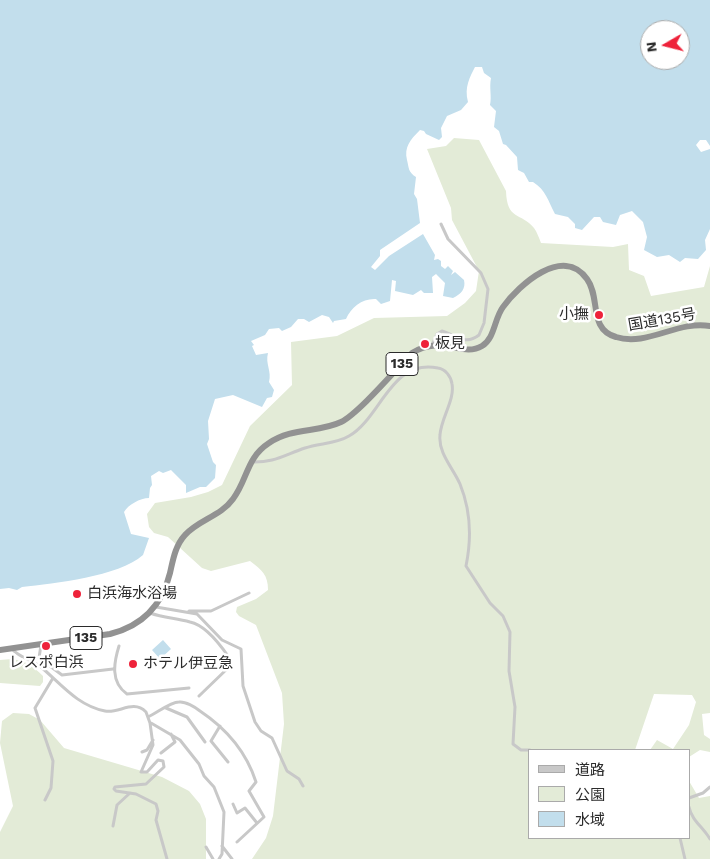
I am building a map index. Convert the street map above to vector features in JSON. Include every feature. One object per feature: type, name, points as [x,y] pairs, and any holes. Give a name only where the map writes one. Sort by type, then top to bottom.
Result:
[{"type":"highway","name":"国道135号","points":[[432,345],[466,350],[483,346],[492,334],[498,314],[512,296],[538,273],[560,266],[576,270],[588,280],[598,321],[607,333],[614,337],[634,339],[692,325],[710,326]]},
{"type":"highway","name":"135","points":[[0,650],[122,631],[135,625],[155,607],[165,589],[179,543],[188,532],[233,500],[242,484],[250,462],[261,449],[281,436],[295,431],[333,425],[347,418],[412,354],[432,345]]},
{"type":"street","points":[[432,345],[437,334],[442,331],[461,340],[468,340],[479,335],[484,323],[488,289],[480,273],[448,239],[441,224]]},
{"type":"street","points":[[250,462],[276,460],[305,448],[348,437],[359,429],[390,389],[411,370],[432,367],[442,368],[448,374],[452,388],[441,426],[440,441],[459,483],[468,513],[471,533],[466,566],[490,603],[503,616],[510,632],[509,671],[515,707],[513,744],[521,750],[528,750]]},
{"type":"street","points":[[187,612],[212,611],[249,593]]},
{"type":"street","points":[[155,607],[199,615],[222,640],[241,649],[243,686],[255,722],[261,731],[272,738],[287,770],[299,779],[302,786]]},
{"type":"street","points":[[150,613],[200,626],[228,656],[228,668],[199,696]]},
{"type":"street","points":[[41,644],[38,658],[62,675],[113,669]]},
{"type":"street","points":[[119,646],[113,669],[121,690],[130,695],[189,688]]},
{"type":"street","points":[[11,648],[20,656],[40,666],[75,697],[102,711],[114,711],[133,706],[143,709],[150,723],[153,745],[141,772],[147,772],[158,760],[163,761],[164,767],[146,784],[114,787],[116,791],[130,793],[153,802],[158,808],[156,818],[167,859]]},
{"type":"street","points":[[45,800],[50,788],[53,761],[34,708],[52,678]]},
{"type":"street","points":[[148,718],[177,702],[184,702],[196,708],[220,726],[243,754],[256,782],[249,790],[264,817],[237,842]]},
{"type":"street","points":[[166,708],[187,717],[205,742]]},
{"type":"street","points":[[150,723],[182,742],[199,764],[204,776],[214,787],[224,812],[222,846],[219,859]]},
{"type":"street","points":[[220,726],[211,741],[228,762]]},
{"type":"street","points":[[161,753],[175,742],[171,734]]},
{"type":"street","points":[[142,752],[147,750],[153,740]]},
{"type":"street","points":[[690,798],[702,793],[710,787]]},
{"type":"street","points":[[113,826],[117,805],[129,797],[130,793]]},
{"type":"street","points":[[233,804],[237,813],[245,808],[257,823]]},
{"type":"street","points":[[690,811],[692,818],[705,829],[710,839]]},
{"type":"street","points":[[680,839],[685,859]]},
{"type":"street","points":[[222,846],[232,859]]},
{"type":"street","points":[[206,847],[213,859]]},
{"type":"green space","points":[[454,138],[479,140],[506,191],[507,201],[512,212],[534,228],[541,243],[613,247],[628,244],[629,270],[644,276],[651,296],[704,287],[710,266],[710,713],[702,714],[704,735],[710,739],[710,752],[700,750],[690,756],[690,749],[673,749],[689,725],[696,702],[692,695],[654,694],[635,749],[528,749],[528,839],[690,839],[690,783],[699,798],[710,796],[710,859],[252,859],[266,838],[273,816],[284,724],[282,693],[256,625],[239,616],[236,612],[237,607],[256,599],[268,590],[267,580],[261,570],[250,561],[211,571],[202,568],[168,537],[154,533],[149,527],[147,514],[155,503],[191,497],[222,485],[250,426],[292,385],[291,342],[337,336],[374,318],[447,316],[465,303],[476,291],[479,271],[452,220],[451,208],[427,149],[446,146]]},
{"type":"green space","points":[[12,659],[25,663],[39,672],[43,676],[43,682],[40,686],[0,683],[0,660]]},
{"type":"green space","points":[[13,713],[29,714],[40,720],[64,748],[162,777],[189,791],[200,804],[206,819],[206,859],[0,859],[0,832],[13,806],[0,743],[2,721]]},
{"type":"green space","points":[[657,740],[673,749],[651,749]]},
{"type":"water","points":[[0,0],[710,0],[710,146],[706,140],[700,140],[696,145],[701,152],[710,149],[710,229],[705,240],[706,250],[698,259],[685,258],[680,262],[669,255],[657,257],[644,250],[647,237],[643,222],[632,211],[620,215],[616,225],[603,222],[600,217],[594,217],[582,230],[575,228],[575,224],[568,217],[555,214],[544,192],[533,182],[529,182],[524,173],[518,170],[517,157],[503,144],[499,131],[494,127],[496,111],[490,105],[491,78],[484,73],[482,67],[475,67],[467,87],[468,102],[461,110],[447,116],[441,128],[442,137],[439,140],[420,130],[413,137],[406,151],[409,170],[416,177],[414,194],[417,199],[420,223],[380,250],[380,256],[371,267],[375,270],[389,256],[423,234],[435,255],[434,260],[438,259],[441,261],[441,266],[445,269],[448,266],[453,271],[451,275],[455,272],[464,280],[464,289],[461,293],[453,298],[443,296],[445,283],[436,274],[432,277],[433,293],[424,293],[421,290],[413,295],[395,291],[396,281],[392,280],[390,301],[381,304],[376,299],[371,299],[362,302],[354,307],[346,319],[334,321],[333,323],[329,317],[322,315],[309,322],[304,319],[298,319],[291,327],[282,331],[279,328],[269,329],[265,335],[251,341],[256,355],[268,353],[269,382],[274,390],[272,397],[267,398],[262,407],[233,395],[215,399],[208,421],[209,439],[207,444],[213,462],[216,465],[215,478],[206,487],[200,487],[186,493],[186,485],[171,470],[163,473],[159,471],[151,476],[152,485],[149,498],[135,502],[124,512],[131,534],[149,538],[143,555],[132,563],[118,569],[86,578],[22,587],[17,590],[9,588],[0,589]]},
{"type":"water","points":[[163,640],[171,649],[160,659],[152,650]]},
{"type":"place","name":"小撫","points":[[599,315]]},
{"type":"place","name":"板見","points":[[425,344]]},
{"type":"place","name":"白浜海水浴場","points":[[77,594]]},
{"type":"place","name":"レスポ白浜","points":[[46,646]]},
{"type":"place","name":"ホテル伊豆急","points":[[133,664]]}]
